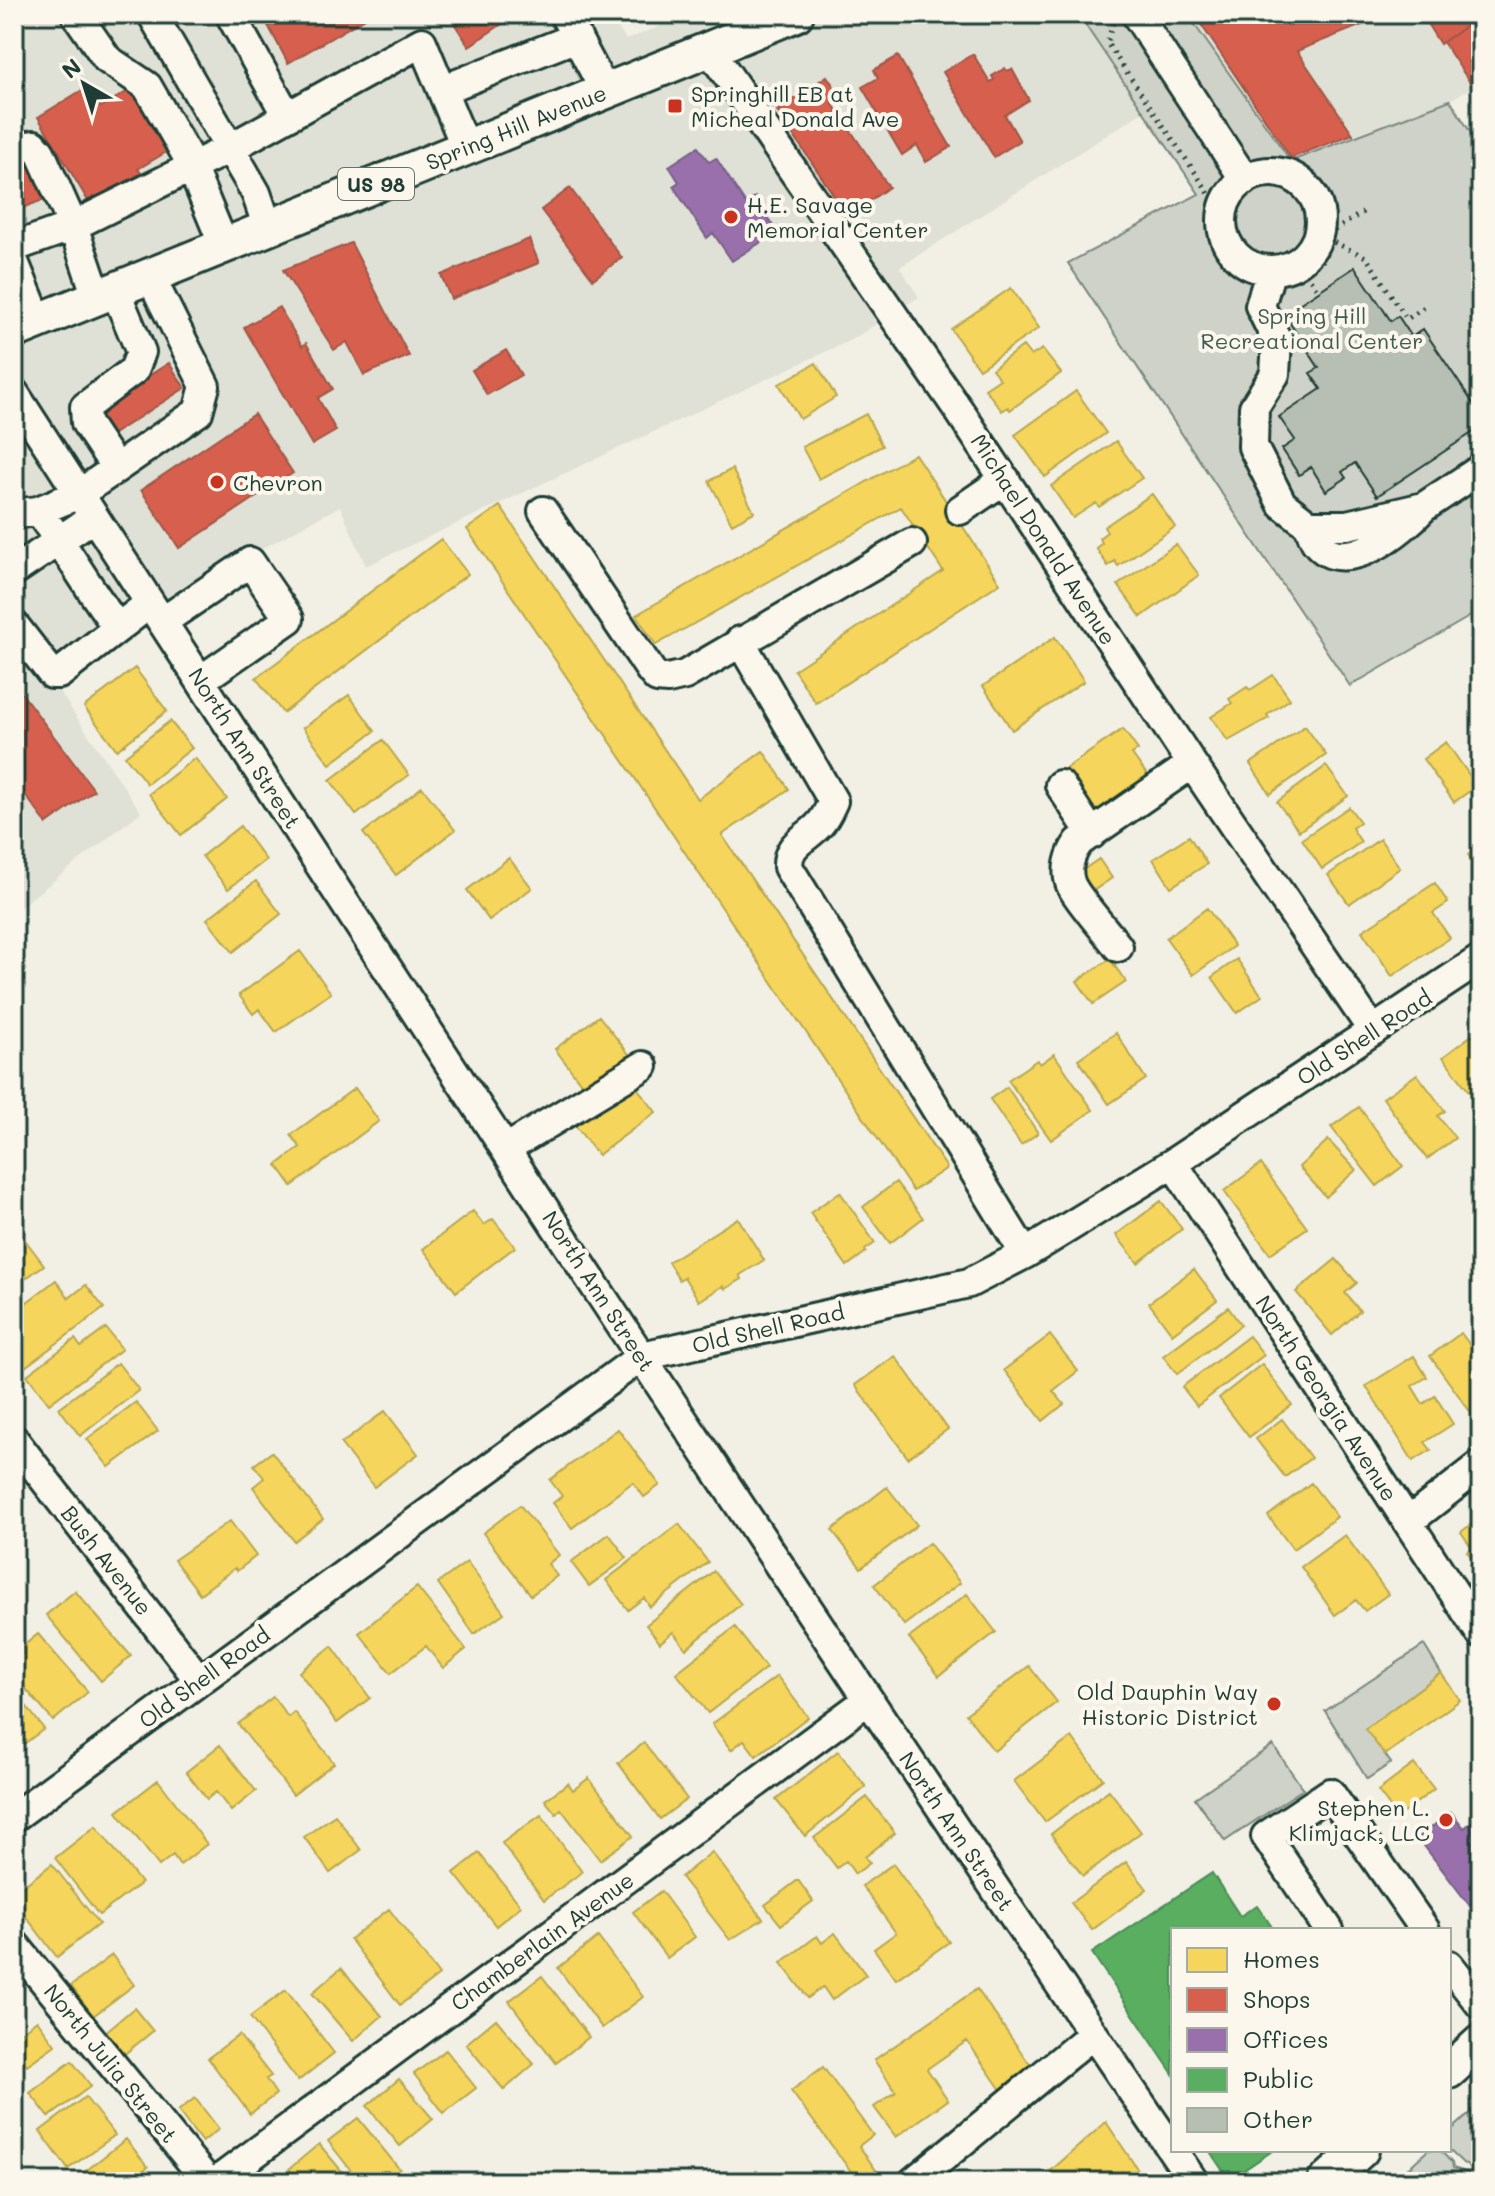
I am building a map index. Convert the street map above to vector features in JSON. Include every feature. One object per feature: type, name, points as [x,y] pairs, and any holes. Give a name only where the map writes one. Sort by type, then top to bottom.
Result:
[{"type":"main road","name":"Spring Hill Avenue","points":[[26,326],[796,14]]},
{"type":"main road","points":[[1451,2069],[1481,2042]]},
{"type":"main road","points":[[1325,2182],[1359,2152]]},
{"type":"street","points":[[76,14],[107,59],[147,86],[191,166],[224,246]]},
{"type":"street","points":[[152,14],[256,193],[268,228]]},
{"type":"street","points":[[230,14],[287,116]]},
{"type":"street","points":[[1136,14],[1245,180]]},
{"type":"street","points":[[442,90],[571,26],[605,91]]},
{"type":"street","points":[[14,247],[73,226],[230,148],[422,42],[466,148]]},
{"type":"street","name":"Michael Donald Avenue","points":[[710,50],[1005,479],[1192,764],[1373,1031]]},
{"type":"street","points":[[14,148],[34,145],[40,152],[106,294],[141,352]]},
{"type":"street","points":[[1266,283],[1255,267],[1242,260],[1231,248],[1224,235],[1223,219],[1225,204],[1233,191],[1245,180],[1273,172],[1288,175],[1312,193],[1320,221],[1318,236],[1311,250],[1266,283],[1260,306],[1277,341],[1276,363],[1275,374],[1254,407],[1253,447],[1282,504],[1309,525],[1347,525],[1424,507],[1481,469]]},
{"type":"street","points":[[14,262],[26,326]]},
{"type":"street","points":[[14,571],[60,540],[116,468],[198,412],[205,386],[150,276]]},
{"type":"street","points":[[116,468],[86,423],[85,407],[134,370],[141,352],[179,334]]},
{"type":"street","name":"North Ann Street","points":[[14,393],[868,1700],[1171,2148]]},
{"type":"street","points":[[960,510],[1005,479]]},
{"type":"street","points":[[26,513],[87,505]]},
{"type":"street","points":[[543,511],[657,678],[668,679],[685,675],[912,543]]},
{"type":"street","points":[[26,513],[60,540],[87,586],[118,628]]},
{"type":"street","points":[[14,625],[52,674],[59,674],[118,628],[156,612],[250,562],[289,619],[201,680]]},
{"type":"street","points":[[740,641],[833,801],[828,815],[793,846],[787,857],[788,867],[1025,1254]]},
{"type":"street","points":[[1118,947],[1071,885],[1071,853],[1079,842],[1192,764]]},
{"type":"street","points":[[1060,785],[1092,834]]},
{"type":"street","name":"Old Shell Road","points":[[14,1817],[642,1356],[969,1283],[1025,1254],[1173,1163],[1481,959]]},
{"type":"street","points":[[506,1149],[643,1066]]},
{"type":"street","name":"North Georgia Avenue","points":[[1173,1163],[1481,1634]]},
{"type":"street","name":"Bush Avenue","points":[[14,1440],[199,1680]]},
{"type":"street","points":[[1408,1522],[1481,1465]]},
{"type":"street","name":"Chamberlain Avenue","points":[[216,2182],[868,1700]]},
{"type":"street","points":[[1328,1928],[1266,1836],[1330,1793],[1424,1928]]},
{"type":"street","name":"North Julia Street","points":[[14,1944],[208,2182]]},
{"type":"street","points":[[1451,1968],[1481,2005]]},
{"type":"street","points":[[913,2182],[1093,2034]]},
{"type":"street","name":"North Ann Street","points":[[1174,2152],[1194,2182]]},
{"type":"path","points":[[1114,14],[1107,43],[1207,190],[1214,205],[1215,236],[1233,266],[1250,282],[1250,290],[1266,283],[1270,294],[1321,263],[1333,242],[1332,232],[1363,212]]},
{"type":"path","points":[[1333,242],[1366,257],[1405,320],[1426,306]]},
{"type":"path","points":[[1306,273],[1318,291]]},
{"type":"shaded area","points":[[14,14],[609,14],[626,40],[688,14],[1078,14],[1143,112],[900,267],[919,297],[853,339],[366,566],[340,506],[183,592],[59,691],[141,812],[14,912],[14,93],[27,85],[14,66]]},
{"type":"shaded area","points":[[1188,14],[1481,14],[1481,82],[1450,100],[1291,158]]},
{"type":"green space","name":"Spring Hill Recreational Center","points":[[1078,14],[1187,14],[1291,161],[1450,100],[1481,149],[1481,610],[1350,686],[1068,263],[1199,194]]},
{"type":"green space","points":[[1424,1645],[1441,1673],[1366,1729],[1391,1763],[1367,1779],[1325,1711]]},
{"type":"green space","points":[[1273,1745],[1303,1789],[1225,1841],[1195,1798]]},
{"type":"green space","points":[[1481,2104],[1481,2172],[1464,2164],[1451,2152],[1451,2130]]},
{"type":"green space","points":[[1426,2152],[1442,2152],[1453,2168],[1481,2177],[1481,2182],[1393,2182]]},
{"type":"building: Homes","points":[[1011,288],[1039,328],[979,369],[951,329]]},
{"type":"building: Homes","points":[[1023,346],[1031,356],[1042,349],[1061,373],[1010,410],[1008,407],[1002,411],[985,389],[1000,379],[992,369]]},
{"type":"building: Homes","points":[[816,363],[836,397],[800,419],[779,384]]},
{"type":"building: Homes","points":[[1076,391],[1106,433],[1045,477],[1015,435]]},
{"type":"building: Homes","points":[[866,414],[882,446],[819,479],[802,447]]},
{"type":"building: Homes","points":[[1116,441],[1142,478],[1099,507],[1096,503],[1073,518],[1051,486]]},
{"type":"building: Homes","points":[[915,454],[1000,583],[816,703],[794,670],[943,571],[901,507],[656,645],[636,615]]},
{"type":"building: Homes","points":[[732,469],[754,512],[732,524],[709,481]]},
{"type":"building: Homes","points":[[1152,494],[1175,527],[1118,566],[1115,561],[1108,566],[1096,548],[1102,543],[1099,538],[1107,532],[1104,527]]},
{"type":"building: Homes","points":[[500,506],[698,799],[763,751],[789,789],[722,835],[947,1168],[913,1191],[467,529]]},
{"type":"building: Homes","points":[[441,539],[468,574],[283,713],[256,678]]},
{"type":"building: Homes","points":[[1176,544],[1199,575],[1141,617],[1118,585]]},
{"type":"building: Homes","points":[[1055,637],[1084,681],[1012,730],[983,686]]},
{"type":"building: Homes","points":[[135,668],[167,711],[117,750],[84,707]]},
{"type":"building: Homes","points":[[1273,675],[1290,699],[1267,715],[1269,718],[1228,741],[1211,717],[1232,703],[1229,699]]},
{"type":"building: Homes","points":[[349,695],[375,731],[330,764],[303,728]]},
{"type":"building: Homes","points":[[170,721],[192,748],[147,784],[125,756]]},
{"type":"building: Homes","points":[[1305,726],[1326,755],[1270,794],[1250,764]]},
{"type":"building: Homes","points":[[1123,729],[1138,750],[1132,754],[1148,776],[1095,813],[1083,794],[1058,774]]},
{"type":"building: Homes","points":[[383,740],[409,775],[356,815],[330,780]]},
{"type":"building: Homes","points":[[1446,742],[1477,786],[1454,802],[1423,759]]},
{"type":"building: Homes","points":[[195,758],[227,799],[181,835],[149,794]]},
{"type":"building: Homes","points":[[1326,766],[1348,796],[1299,831],[1277,802]]},
{"type":"building: Homes","points":[[422,787],[455,830],[396,875],[363,833]]},
{"type":"building: Homes","points":[[1349,807],[1360,822],[1352,828],[1361,842],[1322,869],[1302,839]]},
{"type":"building: Homes","points":[[240,826],[266,860],[228,889],[202,856]]},
{"type":"building: Homes","points":[[1189,836],[1207,864],[1171,887],[1153,859]]},
{"type":"building: Homes","points":[[1380,839],[1400,868],[1349,904],[1328,875]]},
{"type":"building: Homes","points":[[1481,846],[1481,875],[1468,855]]},
{"type":"building: Homes","points":[[509,858],[532,888],[489,920],[467,890]]},
{"type":"building: Homes","points":[[1099,859],[1112,878],[1090,893],[1077,874]]},
{"type":"building: Homes","points":[[256,881],[281,914],[233,952],[207,919]]},
{"type":"building: Homes","points":[[1435,883],[1448,903],[1433,913],[1450,938],[1392,976],[1362,931]]},
{"type":"building: Homes","points":[[1207,908],[1234,946],[1193,975],[1166,938]]},
{"type":"building: Homes","points":[[300,951],[331,993],[276,1032],[259,1009],[253,1014],[239,995]]},
{"type":"building: Homes","points":[[1110,959],[1126,982],[1093,1004],[1077,981]]},
{"type":"building: Homes","points":[[1237,959],[1262,996],[1237,1013],[1212,977]]},
{"type":"building: Homes","points":[[599,1016],[632,1058],[587,1091],[555,1049]]},
{"type":"building: Homes","points":[[1116,1033],[1146,1079],[1109,1104],[1078,1059]]},
{"type":"building: Homes","points":[[1472,1035],[1481,1046],[1481,1099],[1477,1102],[1443,1057]]},
{"type":"building: Homes","points":[[1054,1054],[1093,1110],[1051,1140],[1008,1080],[1037,1060],[1040,1064]]},
{"type":"building: Homes","points":[[1417,1074],[1445,1111],[1438,1116],[1455,1138],[1427,1159],[1383,1098]]},
{"type":"building: Homes","points":[[631,1080],[656,1112],[598,1155],[574,1124]]},
{"type":"building: Homes","points":[[1007,1087],[1038,1133],[1021,1145],[990,1099]]},
{"type":"building: Homes","points":[[355,1088],[379,1121],[292,1186],[277,1165],[300,1147],[291,1135]]},
{"type":"building: Homes","points":[[1359,1107],[1403,1166],[1377,1186],[1331,1127]]},
{"type":"building: Homes","points":[[1328,1140],[1356,1170],[1326,1197],[1299,1167]]},
{"type":"building: Homes","points":[[1261,1164],[1307,1228],[1270,1254],[1224,1191]]},
{"type":"building: Homes","points":[[896,1182],[923,1218],[890,1243],[863,1207]]},
{"type":"building: Homes","points":[[840,1192],[875,1243],[847,1266],[810,1213]]},
{"type":"building: Homes","points":[[1161,1201],[1182,1229],[1138,1263],[1116,1235]]},
{"type":"building: Homes","points":[[473,1211],[484,1225],[493,1219],[515,1247],[456,1292],[423,1249]]},
{"type":"building: Homes","points":[[738,1218],[764,1260],[740,1275],[742,1279],[725,1289],[723,1286],[699,1301],[684,1277],[679,1280],[668,1262]]},
{"type":"building: Homes","points":[[26,1241],[44,1265],[14,1287],[14,1249]]},
{"type":"building: Homes","points":[[1336,1259],[1357,1283],[1345,1293],[1360,1311],[1332,1335],[1296,1292]]},
{"type":"building: Homes","points":[[1194,1269],[1217,1300],[1172,1334],[1149,1303]]},
{"type":"building: Homes","points":[[56,1280],[69,1298],[86,1285],[104,1308],[25,1367],[14,1352],[14,1312]]},
{"type":"building: Homes","points":[[1228,1307],[1241,1325],[1177,1374],[1163,1356]]},
{"type":"building: Homes","points":[[106,1328],[122,1349],[49,1404],[27,1375],[75,1339],[81,1347]]},
{"type":"building: Homes","points":[[1461,1333],[1481,1360],[1481,1407],[1472,1414],[1430,1356]]},
{"type":"building: Homes","points":[[1050,1335],[1078,1371],[1053,1391],[1064,1404],[1043,1421],[1004,1370]]},
{"type":"building: Homes","points":[[1249,1336],[1264,1355],[1197,1406],[1182,1387]]},
{"type":"building: Homes","points":[[895,1356],[948,1429],[908,1458],[855,1385]]},
{"type":"building: Homes","points":[[1414,1356],[1427,1377],[1412,1386],[1423,1404],[1435,1396],[1453,1424],[1425,1442],[1431,1450],[1413,1461],[1366,1386]]},
{"type":"building: Homes","points":[[118,1363],[139,1390],[80,1436],[59,1408]]},
{"type":"building: Homes","points":[[1262,1364],[1292,1405],[1249,1437],[1219,1398]]},
{"type":"building: Homes","points":[[136,1402],[158,1431],[109,1467],[87,1439]]},
{"type":"building: Homes","points":[[385,1411],[418,1454],[374,1487],[341,1444]]},
{"type":"building: Homes","points":[[1282,1419],[1311,1458],[1285,1477],[1256,1439]]},
{"type":"building: Homes","points":[[618,1429],[660,1485],[644,1497],[633,1482],[572,1528],[553,1503],[562,1496],[550,1480]]},
{"type":"building: Homes","points":[[272,1452],[323,1519],[294,1541],[253,1487],[264,1478],[254,1465]]},
{"type":"building: Homes","points":[[1311,1483],[1337,1517],[1293,1549],[1268,1516]]},
{"type":"building: Homes","points":[[887,1487],[917,1525],[861,1568],[832,1530]]},
{"type":"building: Homes","points":[[520,1505],[559,1555],[548,1564],[557,1576],[531,1595],[483,1533]]},
{"type":"building: Homes","points":[[1481,1517],[1481,1569],[1467,1551],[1472,1548],[1461,1532]]},
{"type":"building: Homes","points":[[230,1521],[256,1556],[200,1594],[174,1560]]},
{"type":"building: Homes","points":[[679,1524],[708,1562],[650,1607],[644,1598],[628,1610],[606,1580]]},
{"type":"building: Homes","points":[[609,1534],[627,1558],[589,1586],[571,1562]]},
{"type":"building: Homes","points":[[1345,1535],[1388,1594],[1365,1611],[1356,1600],[1335,1615],[1301,1567]]},
{"type":"building: Homes","points":[[929,1543],[960,1583],[904,1625],[874,1585]]},
{"type":"building: Homes","points":[[467,1562],[504,1613],[474,1634],[438,1583]]},
{"type":"building: Homes","points":[[714,1571],[741,1604],[686,1649],[673,1632],[660,1643],[646,1625]]},
{"type":"building: Homes","points":[[417,1587],[466,1649],[443,1668],[426,1646],[391,1673],[359,1633]]},
{"type":"building: Homes","points":[[75,1591],[131,1656],[101,1681],[46,1615]]},
{"type":"building: Homes","points":[[967,1594],[996,1632],[939,1676],[909,1638]]},
{"type":"building: Homes","points":[[735,1627],[766,1668],[708,1713],[676,1673]]},
{"type":"building: Homes","points":[[38,1634],[88,1692],[53,1721],[14,1675],[14,1660],[24,1652],[21,1648]]},
{"type":"building: Homes","points":[[332,1646],[370,1698],[337,1723],[299,1672]]},
{"type":"building: Homes","points":[[1029,1666],[1057,1702],[994,1751],[966,1714]]},
{"type":"building: Homes","points":[[1441,1673],[1460,1700],[1385,1755],[1365,1729]]},
{"type":"building: Homes","points":[[777,1676],[808,1717],[756,1756],[744,1740],[731,1750],[712,1724]]},
{"type":"building: Homes","points":[[14,1690],[44,1729],[24,1744],[14,1732]]},
{"type":"building: Homes","points":[[273,1697],[288,1717],[294,1712],[334,1763],[293,1795],[238,1724]]},
{"type":"building: Homes","points":[[1072,1737],[1103,1779],[1045,1822],[1014,1781]]},
{"type":"building: Homes","points":[[644,1743],[687,1799],[660,1819],[618,1763]]},
{"type":"building: Homes","points":[[220,1745],[256,1791],[231,1811],[216,1792],[207,1799],[186,1772]]},
{"type":"building: Homes","points":[[838,1751],[866,1787],[805,1836],[776,1800]]},
{"type":"building: Homes","points":[[1414,1764],[1434,1789],[1398,1817],[1378,1791]]},
{"type":"building: Homes","points":[[589,1778],[633,1836],[600,1860],[561,1809],[556,1814],[545,1800],[568,1783],[573,1790]]},
{"type":"building: Homes","points":[[158,1780],[207,1844],[180,1865],[173,1855],[159,1866],[117,1812]]},
{"type":"building: Homes","points":[[1109,1790],[1141,1832],[1083,1876],[1051,1834]]},
{"type":"building: Homes","points":[[867,1797],[895,1833],[865,1857],[870,1863],[855,1874],[846,1861],[837,1868],[814,1838]]},
{"type":"building: Homes","points":[[335,1815],[361,1850],[330,1873],[304,1837]]},
{"type":"building: Homes","points":[[541,1815],[582,1872],[544,1900],[502,1843]]},
{"type":"building: Homes","points":[[96,1826],[141,1883],[99,1915],[55,1858]]},
{"type":"building: Homes","points":[[712,1852],[763,1919],[730,1940],[681,1877]]},
{"type":"building: Homes","points":[[479,1853],[521,1906],[496,1926],[454,1873]]},
{"type":"building: Homes","points":[[1126,1862],[1147,1889],[1092,1930],[1071,1903]]},
{"type":"building: Homes","points":[[52,1864],[99,1924],[57,1957],[14,1901],[14,1893]]},
{"type":"building: Homes","points":[[893,1864],[949,1942],[896,1979],[874,1949],[896,1933],[862,1886]]},
{"type":"building: Homes","points":[[798,1880],[813,1901],[781,1925],[765,1905]]},
{"type":"building: Homes","points":[[661,1891],[695,1937],[667,1958],[633,1912]]},
{"type":"building: Homes","points":[[389,1909],[439,1975],[400,2005],[350,1939]]},
{"type":"building: Homes","points":[[835,1933],[866,1975],[832,2000],[823,1987],[808,1998],[781,1963],[817,1936],[822,1943]]},
{"type":"building: Homes","points":[[598,1937],[643,1997],[602,2028],[558,1968]]},
{"type":"building: Homes","points":[[112,1955],[134,1985],[93,2016],[71,1986]]},
{"type":"building: Homes","points":[[341,1968],[382,2016],[353,2041],[312,1993]]},
{"type":"building: Homes","points":[[542,1976],[589,2037],[556,2063],[509,2001]]},
{"type":"building: Homes","points":[[977,1989],[1033,2069],[1001,2090],[967,2041],[927,2069],[948,2100],[896,2137],[874,2107],[896,2092],[874,2060]]},
{"type":"building: Homes","points":[[286,1990],[334,2053],[298,2081],[250,2017]]},
{"type":"building: Homes","points":[[134,2008],[153,2031],[122,2056],[103,2034]]},
{"type":"building: Homes","points":[[496,2019],[534,2064],[504,2090],[466,2044]]},
{"type":"building: Homes","points":[[37,2020],[55,2045],[27,2065],[14,2047],[14,2037]]},
{"type":"building: Homes","points":[[239,2035],[271,2076],[266,2079],[276,2094],[250,2114],[208,2058]]},
{"type":"building: Homes","points":[[446,2050],[476,2088],[444,2113],[414,2074]]},
{"type":"building: Homes","points":[[72,2061],[91,2086],[49,2117],[30,2093]]},
{"type":"building: Homes","points":[[823,2067],[873,2135],[859,2146],[878,2173],[866,2182],[859,2182],[791,2091]]},
{"type":"building: Homes","points":[[399,2079],[433,2119],[400,2146],[367,2106]]},
{"type":"building: Homes","points":[[85,2097],[115,2135],[68,2169],[40,2131]]},
{"type":"building: Homes","points":[[195,2098],[219,2129],[202,2142],[178,2111]]},
{"type":"building: Homes","points":[[358,2118],[401,2171],[387,2182],[360,2182],[328,2141]]},
{"type":"building: Homes","points":[[1106,2122],[1146,2182],[1038,2182]]},
{"type":"building: Homes","points":[[126,2139],[148,2167],[127,2182],[72,2182]]},
{"type":"building: Homes","points":[[319,2144],[351,2182],[300,2182],[289,2169]]},
{"type":"building: Shops","points":[[262,14],[372,14],[288,63]]},
{"type":"building: Shops","points":[[448,14],[517,14],[469,46]]},
{"type":"building: Shops","points":[[1194,14],[1369,14],[1372,21],[1297,51],[1353,134],[1291,158]]},
{"type":"building: Shops","points":[[1421,14],[1471,14],[1475,20],[1440,44]]},
{"type":"building: Shops","points":[[1475,20],[1481,29],[1481,99],[1443,42]]},
{"type":"building: Shops","points":[[973,54],[990,82],[994,80],[992,76],[1005,68],[1007,71],[1012,69],[1029,100],[1005,115],[1020,141],[994,157],[943,72]]},
{"type":"building: Shops","points":[[898,56],[951,147],[926,162],[917,145],[902,155],[862,87],[878,78],[874,70]]},
{"type":"building: Shops","points":[[827,76],[841,97],[832,103],[889,187],[848,216],[777,111]]},
{"type":"building: Shops","points":[[89,86],[101,107],[133,88],[170,150],[138,169],[141,173],[90,204],[38,117]]},
{"type":"building: Shops","points":[[32,155],[49,198],[14,211],[14,162]]},
{"type":"building: Shops","points":[[570,188],[622,258],[593,279],[541,210]]},
{"type":"building: Shops","points":[[529,239],[539,263],[451,299],[441,275]]},
{"type":"building: Shops","points":[[351,243],[409,356],[364,375],[347,342],[334,350],[283,270]]},
{"type":"building: Shops","points":[[279,307],[302,346],[306,343],[333,389],[318,398],[336,431],[312,445],[244,327]]},
{"type":"building: Shops","points":[[506,350],[521,375],[487,395],[472,370]]},
{"type":"building: Shops","points":[[169,363],[185,388],[108,437],[92,412]]},
{"type":"building: Shops","name":"Chevron","points":[[254,414],[293,473],[179,548],[141,490]]},
{"type":"building: Shops","points":[[14,683],[94,790],[47,824],[14,780]]},
{"type":"building: Offices","name":"H.E. Savage Memorial Center","points":[[698,147],[709,162],[716,158],[745,203],[755,197],[777,232],[732,261],[713,233],[707,238],[673,186],[679,182],[669,166]]},
{"type":"building: Offices","points":[[1451,1812],[1464,1828],[1472,1822],[1481,1834],[1481,1898],[1470,1906],[1418,1838]]},
{"type":"building: Public","points":[[1212,1873],[1240,1916],[1257,1905],[1273,1928],[1171,1928],[1171,2071],[1092,1953]]},
{"type":"building: Public","points":[[1210,2152],[1271,2152],[1229,2180]]},
{"type":"building: Other","points":[[1355,267],[1391,321],[1398,316],[1412,337],[1423,329],[1481,415],[1481,427],[1377,496],[1355,463],[1342,472],[1346,478],[1326,491],[1311,467],[1299,475],[1282,449],[1295,440],[1279,417],[1321,389],[1310,373],[1319,368],[1284,314]]},
{"type":"place","name":"Springhill EB at Micheal Donald Ave","points":[[675,106]]},
{"type":"place","name":"H.E. Savage Memorial Center","points":[[731,217]]},
{"type":"place","name":"Chevron","points":[[217,482]]},
{"type":"place","name":"Old Dauphin Way Historic District","points":[[1274,1704]]},
{"type":"place","name":"Stephen L. Klimjack, LLC","points":[[1446,1820]]}]
